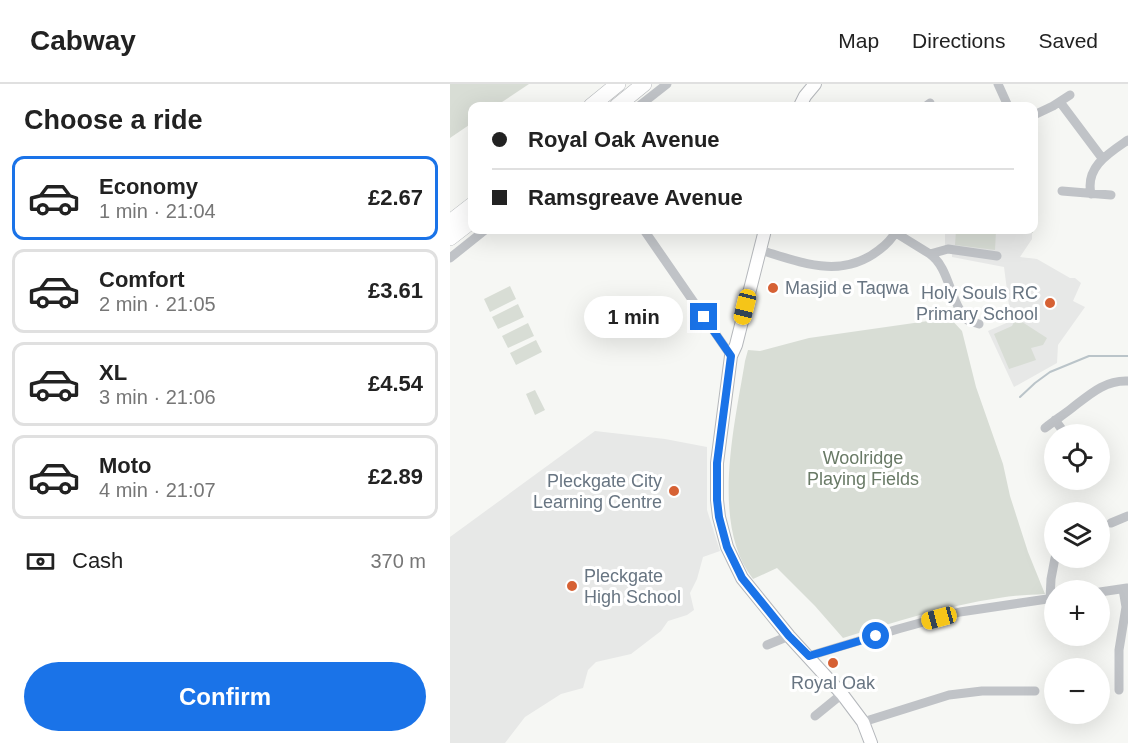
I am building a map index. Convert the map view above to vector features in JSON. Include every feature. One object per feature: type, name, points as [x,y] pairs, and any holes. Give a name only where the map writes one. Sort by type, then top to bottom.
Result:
[{"type":"highway","points":[[596,102],[618,84]]},
{"type":"highway","points":[[622,102],[644,84]]},
{"type":"highway","points":[[450,222],[468,208]]},
{"type":"highway","points":[[450,238],[468,224]]},
{"type":"main road","points":[[802,102],[815,84]]},
{"type":"main road","points":[[764,234],[736,345],[731,356],[717,463],[719,517],[727,547],[742,578],[789,636],[842,694],[863,722],[871,743]]},
{"type":"street","points":[[644,102],[667,84]]},
{"type":"street","points":[[998,84],[1006,102]]},
{"type":"street","points":[[1038,113],[1070,95]]},
{"type":"street","points":[[1060,102],[1102,158]]},
{"type":"street","points":[[1091,194],[1089,187],[1095,167],[1102,158],[1128,140]]},
{"type":"street","points":[[1062,191],[1110,195]]},
{"type":"street","points":[[450,258],[480,234]]},
{"type":"street","points":[[647,234],[731,356]]},
{"type":"street","points":[[759,250],[810,265],[838,267],[866,260],[884,246],[894,234]]},
{"type":"street","points":[[900,234],[937,258],[964,316],[970,322],[979,324]]},
{"type":"street","points":[[930,254],[948,249],[997,256]]},
{"type":"street","points":[[1050,424],[1097,388],[1114,382],[1128,381]]},
{"type":"street","points":[[1055,420],[1058,424]]},
{"type":"street","points":[[1110,523],[1128,516]]},
{"type":"street","points":[[1110,590],[1125,588],[1126,607],[1119,650],[1119,690]]},
{"type":"street","points":[[809,656],[960,612],[1044,600]]},
{"type":"street","points":[[767,645],[789,636]]},
{"type":"street","points":[[863,722],[949,695],[982,691],[1035,691]]},
{"type":"street","points":[[815,716],[842,694]]},
{"type":"shaded area","points":[[945,234],[1032,234],[1032,239],[1020,257],[1037,259],[1081,283],[1073,301],[1085,307],[1058,345],[1057,363],[1014,387],[988,331],[1011,321],[1004,267],[952,257],[952,248],[945,246]]},
{"type":"shaded area","name":"Pleckgate High School","points":[[595,431],[665,439],[707,447],[707,510],[720,551],[703,557],[697,579],[690,593],[694,610],[687,615],[668,621],[661,631],[631,654],[596,662],[588,670],[583,688],[561,694],[525,717],[505,743],[450,743],[450,537]]},
{"type":"green space","points":[[450,84],[529,84],[502,102],[468,102],[468,126],[450,138]]},
{"type":"green space","points":[[956,234],[996,234],[995,250],[955,245]]},
{"type":"green space","points":[[510,286],[516,299],[490,312],[484,299]]},
{"type":"green space","points":[[518,304],[524,317],[498,329],[492,317]]},
{"type":"green space","name":"Woolridge Playing Fields","points":[[948,316],[962,331],[976,387],[1003,464],[1010,496],[1028,552],[1044,594],[1010,596],[959,605],[843,638],[777,568],[753,579],[740,556],[732,531],[729,473],[736,414],[748,350],[760,351],[809,338],[942,319]]},
{"type":"green space","points":[[1016,318],[1047,338],[1043,345],[1031,348],[1036,360],[1009,369],[994,334],[1012,326]]},
{"type":"green space","points":[[528,323],[534,336],[508,348],[502,336]]},
{"type":"green space","points":[[536,340],[542,352],[516,365],[510,353]]},
{"type":"green space","points":[[535,390],[545,410],[535,415],[526,394]]},
{"type":"waterway","points":[[1020,397],[1050,372],[1089,356],[1128,356]]},
{"type":"place","name":"Masjid e Taqwa","points":[[773,288]]},
{"type":"place","name":"Holy Souls RC Primary School","points":[[1050,303]]},
{"type":"place","name":"Pleckgate City Learning Centre","points":[[674,491]]},
{"type":"place","name":"Pleckgate High School","points":[[572,586]]},
{"type":"place","name":"Royal Oak","points":[[833,663]]},
{"type":"route","points":[[704,317],[731,356],[717,463],[717,500],[727,547],[742,578],[789,636],[809,656],[876,636]]}]
